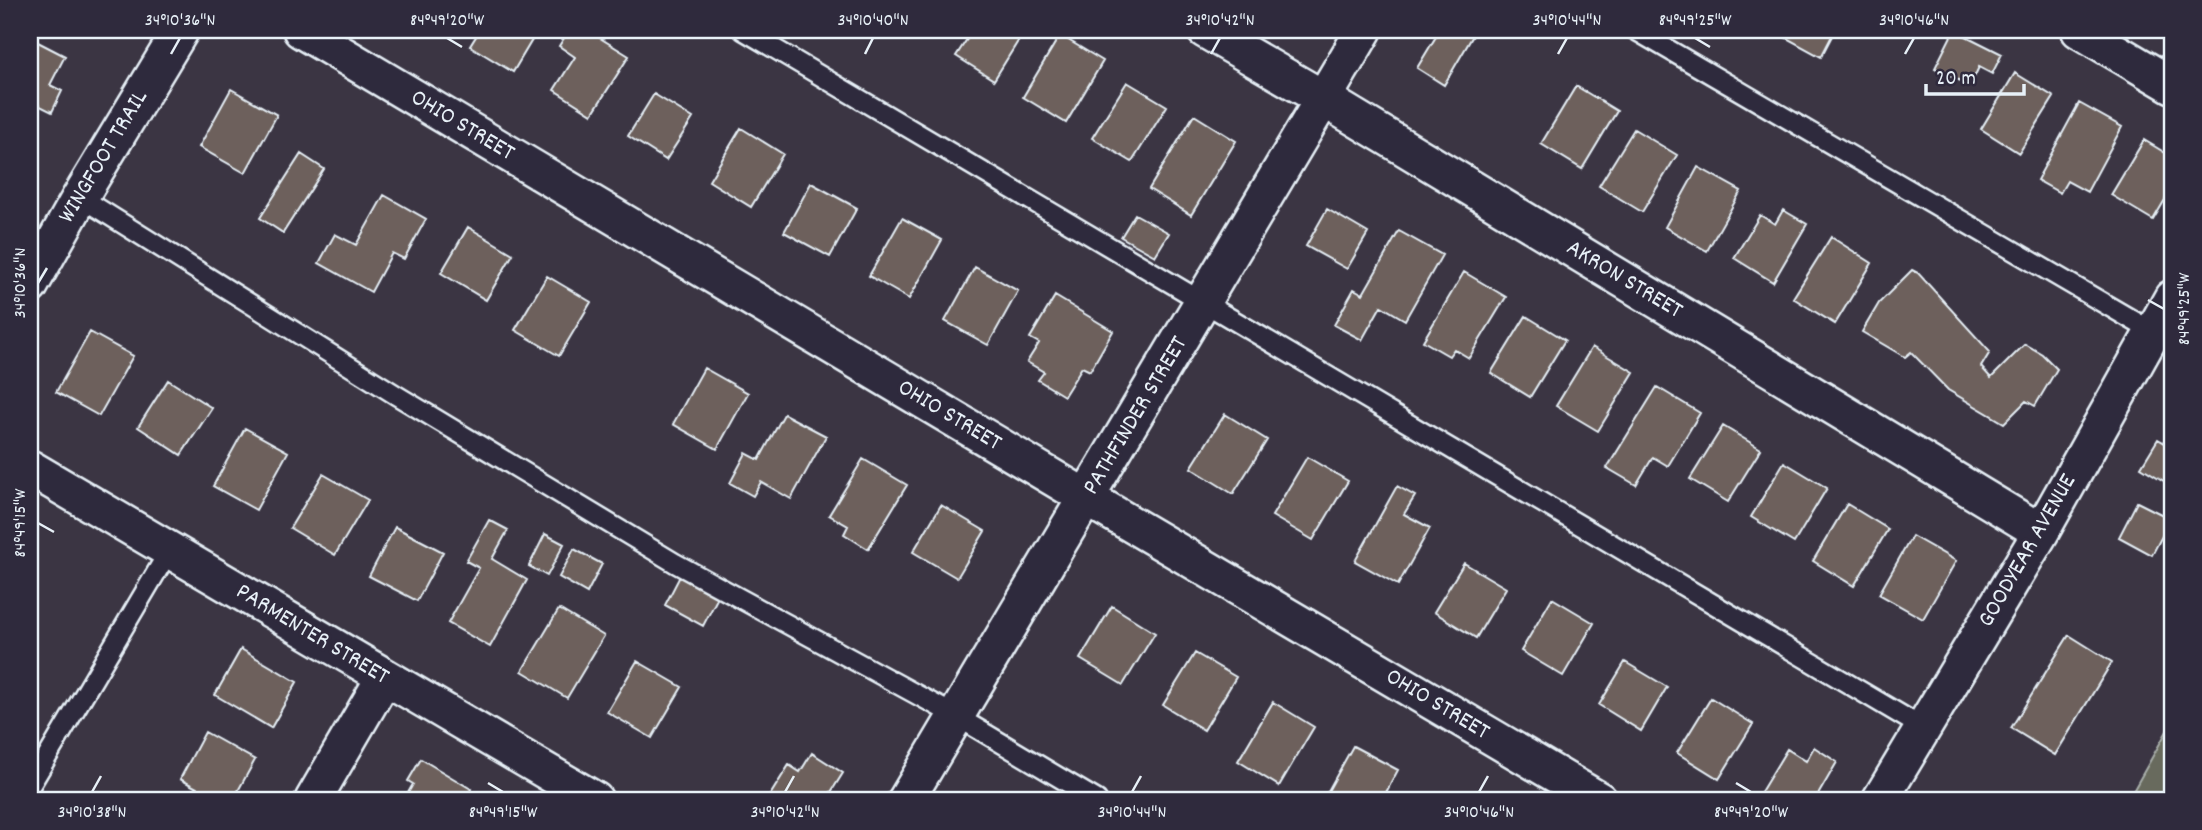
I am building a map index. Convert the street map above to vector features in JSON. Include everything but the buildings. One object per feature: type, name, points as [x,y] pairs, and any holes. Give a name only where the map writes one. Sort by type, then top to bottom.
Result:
[{"type":"street","name":"WINGFOOT TRAIL","points":[[30,286],[80,197],[181,30]]},
{"type":"street","name":"OHIO STREET","points":[[301,30],[1599,800]]},
{"type":"street","name":"AKRON STREET","points":[[1205,30],[1324,99],[2041,532]]},
{"type":"street","name":"PATHFINDER STREET","points":[[906,800],[1364,30]]},
{"type":"street","points":[[2079,30],[2172,85]]},
{"type":"street","name":"GOODYEAR AVENUE","points":[[1881,800],[2041,532],[2172,299]]},
{"type":"street","name":"PARMENTER STREET","points":[[30,468],[595,800]]},
{"type":"street","points":[[313,800],[384,678]]},
{"type":"lane","points":[[743,30],[1923,728]]},
{"type":"lane","points":[[1635,30],[2153,332]]},
{"type":"lane","points":[[80,197],[396,395],[675,564],[956,716],[1097,800]]},
{"type":"lane","points":[[30,786],[169,551]]},
{"type":"green space","points":[[2172,722],[2172,800],[2128,800]]}]
